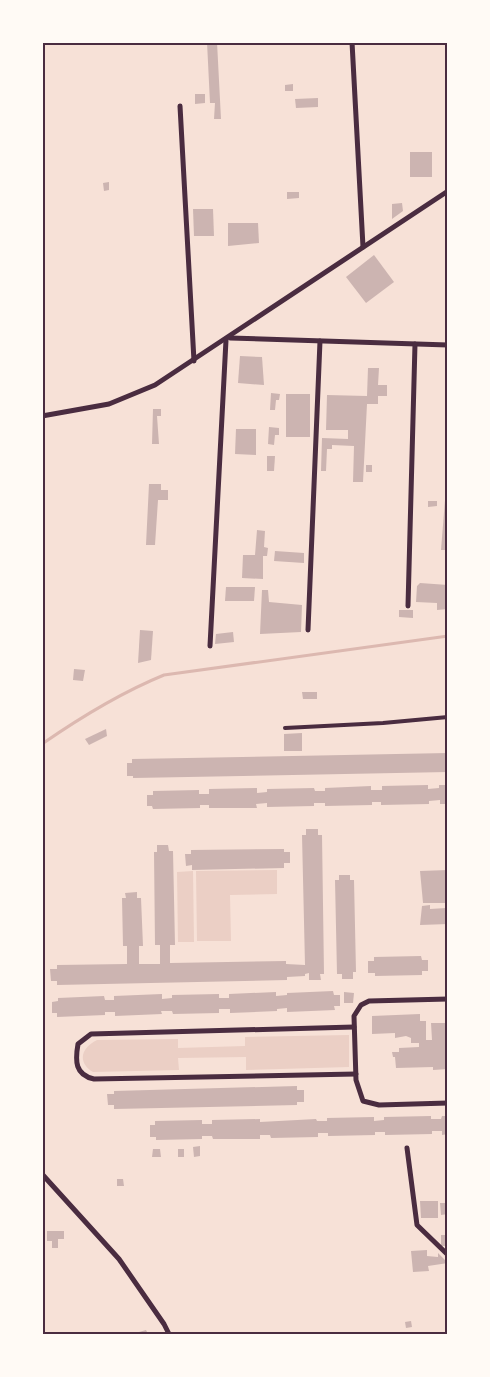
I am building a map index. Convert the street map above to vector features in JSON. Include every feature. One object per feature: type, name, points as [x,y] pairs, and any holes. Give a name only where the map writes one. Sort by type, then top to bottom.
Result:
[{"type":"street","points":[[352,42],[363,247]]},
{"type":"street","points":[[180,106],[194,361]]},
{"type":"street","points":[[42,416],[109,404],[155,385],[228,339],[448,191]]},
{"type":"street","points":[[228,339],[448,345]]},
{"type":"street","points":[[210,646],[228,339]]},
{"type":"street","points":[[308,630],[320,341]]},
{"type":"street","points":[[408,606],[415,344]]},
{"type":"street","points":[[448,999],[369,1001],[361,1005],[354,1016],[356,1074],[363,1101],[379,1105],[448,1103]]},
{"type":"street","points":[[354,1027],[91,1034],[78,1044],[75,1058],[78,1071],[84,1077],[94,1080],[356,1074]]},
{"type":"street","points":[[407,1148],[417,1224],[448,1255]]},
{"type":"street","points":[[42,1174],[119,1259],[169,1334]]},
{"type":"lane","points":[[285,728],[383,723],[448,716]]},
{"type":"shaded area","points":[[277,870],[277,894],[230,895],[231,941],[197,941],[196,871]]},
{"type":"shaded area","points":[[193,871],[194,942],[178,942],[177,872]]},
{"type":"shaded area","points":[[349,1035],[349,1067],[246,1070],[246,1057],[178,1058],[179,1070],[93,1072],[83,1060],[84,1051],[97,1040],[178,1039],[178,1048],[245,1046],[245,1037]]},
{"type":"building","points":[[207,42],[217,42],[221,119],[214,119],[215,103],[210,103]]},
{"type":"building","points":[[293,84],[293,91],[285,91],[285,85]]},
{"type":"building","points":[[195,94],[205,94],[205,103],[195,104]]},
{"type":"building","points":[[318,98],[318,107],[296,108],[295,99]]},
{"type":"building","points":[[410,152],[432,152],[432,177],[410,177]]},
{"type":"building","points":[[109,182],[109,190],[104,191],[103,183]]},
{"type":"building","points":[[287,192],[299,192],[299,198],[287,199]]},
{"type":"building","points":[[402,203],[403,211],[392,219],[392,204]]},
{"type":"building","points":[[193,209],[213,209],[214,236],[194,236]]},
{"type":"building","points":[[228,223],[258,223],[259,243],[228,246]]},
{"type":"building","points":[[374,255],[394,282],[366,303],[346,277]]},
{"type":"building","points":[[240,356],[262,357],[264,385],[238,383]]},
{"type":"building","points":[[368,368],[379,368],[378,385],[387,385],[387,396],[378,396],[378,404],[367,404],[363,482],[353,482],[354,446],[332,445],[332,449],[327,449],[326,471],[321,471],[322,438],[348,439],[348,430],[326,430],[327,395],[367,396]]},
{"type":"building","points":[[271,393],[280,394],[279,400],[276,400],[275,410],[270,410]]},
{"type":"building","points":[[286,394],[310,394],[310,437],[286,437]]},
{"type":"building","points":[[153,409],[161,409],[161,416],[157,416],[159,444],[152,444]]},
{"type":"building","points":[[269,427],[279,428],[279,435],[275,435],[274,445],[268,444]]},
{"type":"building","points":[[236,429],[256,429],[256,455],[235,454]]},
{"type":"building","points":[[267,456],[275,456],[274,471],[267,471]]},
{"type":"building","points":[[366,465],[372,465],[372,472],[366,472]]},
{"type":"building","points":[[149,484],[161,484],[161,490],[168,490],[168,500],[158,500],[155,545],[146,545]]},
{"type":"building","points":[[445,500],[448,500],[448,550],[441,550]]},
{"type":"building","points":[[428,501],[437,501],[437,506],[428,507]]},
{"type":"building","points":[[257,530],[265,531],[264,547],[268,548],[267,556],[263,556],[263,579],[242,578],[243,555],[255,555]]},
{"type":"building","points":[[275,551],[304,553],[304,563],[274,561]]},
{"type":"building","points":[[420,583],[448,585],[448,609],[437,610],[437,603],[416,602],[417,586]]},
{"type":"building","points":[[226,587],[255,587],[254,601],[225,601]]},
{"type":"building","points":[[262,590],[268,590],[269,602],[302,605],[301,632],[260,634]]},
{"type":"building","points":[[399,610],[413,610],[413,618],[399,617]]},
{"type":"building","points":[[140,630],[153,631],[151,660],[138,663]]},
{"type":"building","points":[[233,632],[234,642],[215,644],[216,634]]},
{"type":"building","points":[[74,669],[85,670],[83,681],[73,680]]},
{"type":"building","points":[[302,692],[317,692],[317,699],[303,699]]},
{"type":"building","points":[[106,729],[107,736],[89,745],[85,739]]},
{"type":"building","points":[[302,733],[302,751],[284,751],[284,734]]},
{"type":"building","points":[[448,753],[448,772],[133,778],[133,776],[127,776],[127,763],[132,763],[132,759]]},
{"type":"building","points":[[428,785],[428,789],[439,788],[439,785],[448,785],[448,804],[440,804],[440,800],[429,801],[429,804],[381,805],[381,802],[372,802],[372,805],[325,806],[325,803],[314,803],[314,806],[267,807],[267,803],[256,804],[257,808],[209,808],[209,805],[200,805],[200,808],[153,809],[152,806],[147,806],[147,795],[153,795],[153,791],[199,790],[199,794],[209,794],[209,789],[257,788],[257,793],[267,792],[267,789],[314,788],[315,791],[325,791],[325,788],[371,786],[371,790],[382,790],[382,786]]},
{"type":"building","points":[[306,829],[318,829],[318,835],[322,835],[324,974],[320,974],[321,980],[309,980],[309,973],[305,974],[305,976],[287,977],[287,980],[57,985],[57,981],[51,981],[50,969],[57,969],[57,965],[127,964],[127,946],[123,946],[122,898],[126,898],[125,893],[137,892],[137,898],[141,898],[143,946],[139,946],[139,964],[160,964],[160,945],[155,945],[154,852],[157,852],[157,845],[168,845],[169,851],[173,851],[175,945],[170,945],[170,963],[286,961],[286,964],[305,965],[302,835],[306,835]]},
{"type":"building","points":[[284,849],[284,852],[290,852],[290,863],[284,863],[284,868],[192,870],[192,865],[186,866],[185,854],[191,854],[191,850]]},
{"type":"building","points":[[448,870],[448,903],[423,903],[420,871]]},
{"type":"building","points":[[339,875],[350,875],[350,880],[354,880],[356,972],[353,972],[353,979],[342,979],[342,974],[337,974],[335,880],[339,880]]},
{"type":"building","points":[[430,905],[430,909],[446,908],[448,924],[420,925],[422,906]]},
{"type":"building","points":[[421,956],[422,960],[428,960],[428,971],[422,971],[422,975],[375,976],[375,973],[368,973],[368,961],[374,961],[374,957]]},
{"type":"building","points":[[333,991],[334,995],[340,995],[340,1006],[334,1006],[335,1010],[287,1012],[287,1008],[277,1009],[277,1011],[230,1013],[230,1009],[219,1009],[219,1013],[173,1014],[172,1011],[161,1011],[162,1014],[115,1016],[115,1012],[105,1012],[105,1015],[57,1017],[57,1013],[52,1013],[52,1002],[58,1001],[58,998],[104,996],[105,1000],[114,1000],[114,996],[162,994],[162,999],[172,998],[172,995],[219,994],[219,998],[229,998],[229,994],[276,992],[276,996],[287,995],[287,993]]},
{"type":"building","points":[[344,992],[354,993],[353,1003],[344,1003]]},
{"type":"building","points":[[420,1014],[420,1021],[426,1021],[426,1040],[432,1040],[431,1023],[448,1023],[448,1069],[433,1070],[433,1067],[396,1068],[395,1057],[393,1057],[392,1052],[399,1052],[399,1048],[419,1047],[419,1043],[411,1043],[411,1038],[406,1036],[395,1038],[395,1033],[372,1034],[372,1016]]},
{"type":"building","points":[[297,1086],[297,1090],[304,1090],[304,1102],[297,1102],[297,1105],[114,1109],[114,1105],[108,1105],[107,1094],[114,1094],[114,1091]]},
{"type":"building","points":[[431,1116],[431,1119],[441,1119],[442,1116],[448,1116],[448,1134],[442,1135],[442,1131],[432,1131],[432,1134],[385,1135],[385,1132],[375,1132],[375,1135],[328,1136],[328,1133],[318,1133],[318,1137],[271,1138],[270,1135],[260,1135],[260,1139],[213,1139],[212,1136],[202,1136],[202,1139],[156,1140],[156,1137],[150,1137],[150,1125],[155,1125],[155,1121],[202,1120],[202,1124],[212,1124],[212,1120],[260,1119],[260,1122],[316,1119],[317,1121],[327,1121],[327,1118],[374,1117],[374,1121],[384,1120],[384,1117]]},
{"type":"building","points":[[200,1146],[200,1156],[194,1157],[193,1147]]},
{"type":"building","points":[[153,1149],[160,1149],[161,1157],[152,1157]]},
{"type":"building","points":[[178,1149],[184,1149],[184,1157],[178,1157]]},
{"type":"building","points":[[117,1179],[123,1179],[124,1186],[117,1186]]},
{"type":"building","points":[[420,1201],[438,1201],[438,1218],[421,1218]]},
{"type":"building","points":[[440,1203],[448,1203],[448,1214],[441,1215]]},
{"type":"building","points":[[47,1231],[64,1231],[64,1239],[58,1239],[58,1248],[52,1248],[52,1241],[47,1241]]},
{"type":"building","points":[[441,1235],[448,1235],[448,1246],[441,1246]]},
{"type":"building","points":[[427,1250],[427,1256],[438,1257],[438,1253],[448,1263],[428,1266],[429,1271],[413,1272],[411,1251]]},
{"type":"building","points":[[411,1321],[412,1327],[406,1328],[405,1322]]},
{"type":"building","points":[[146,1330],[148,1334],[132,1334]]},
{"type":"waterway","points":[[42,744],[101,706],[164,675],[448,636]]}]
